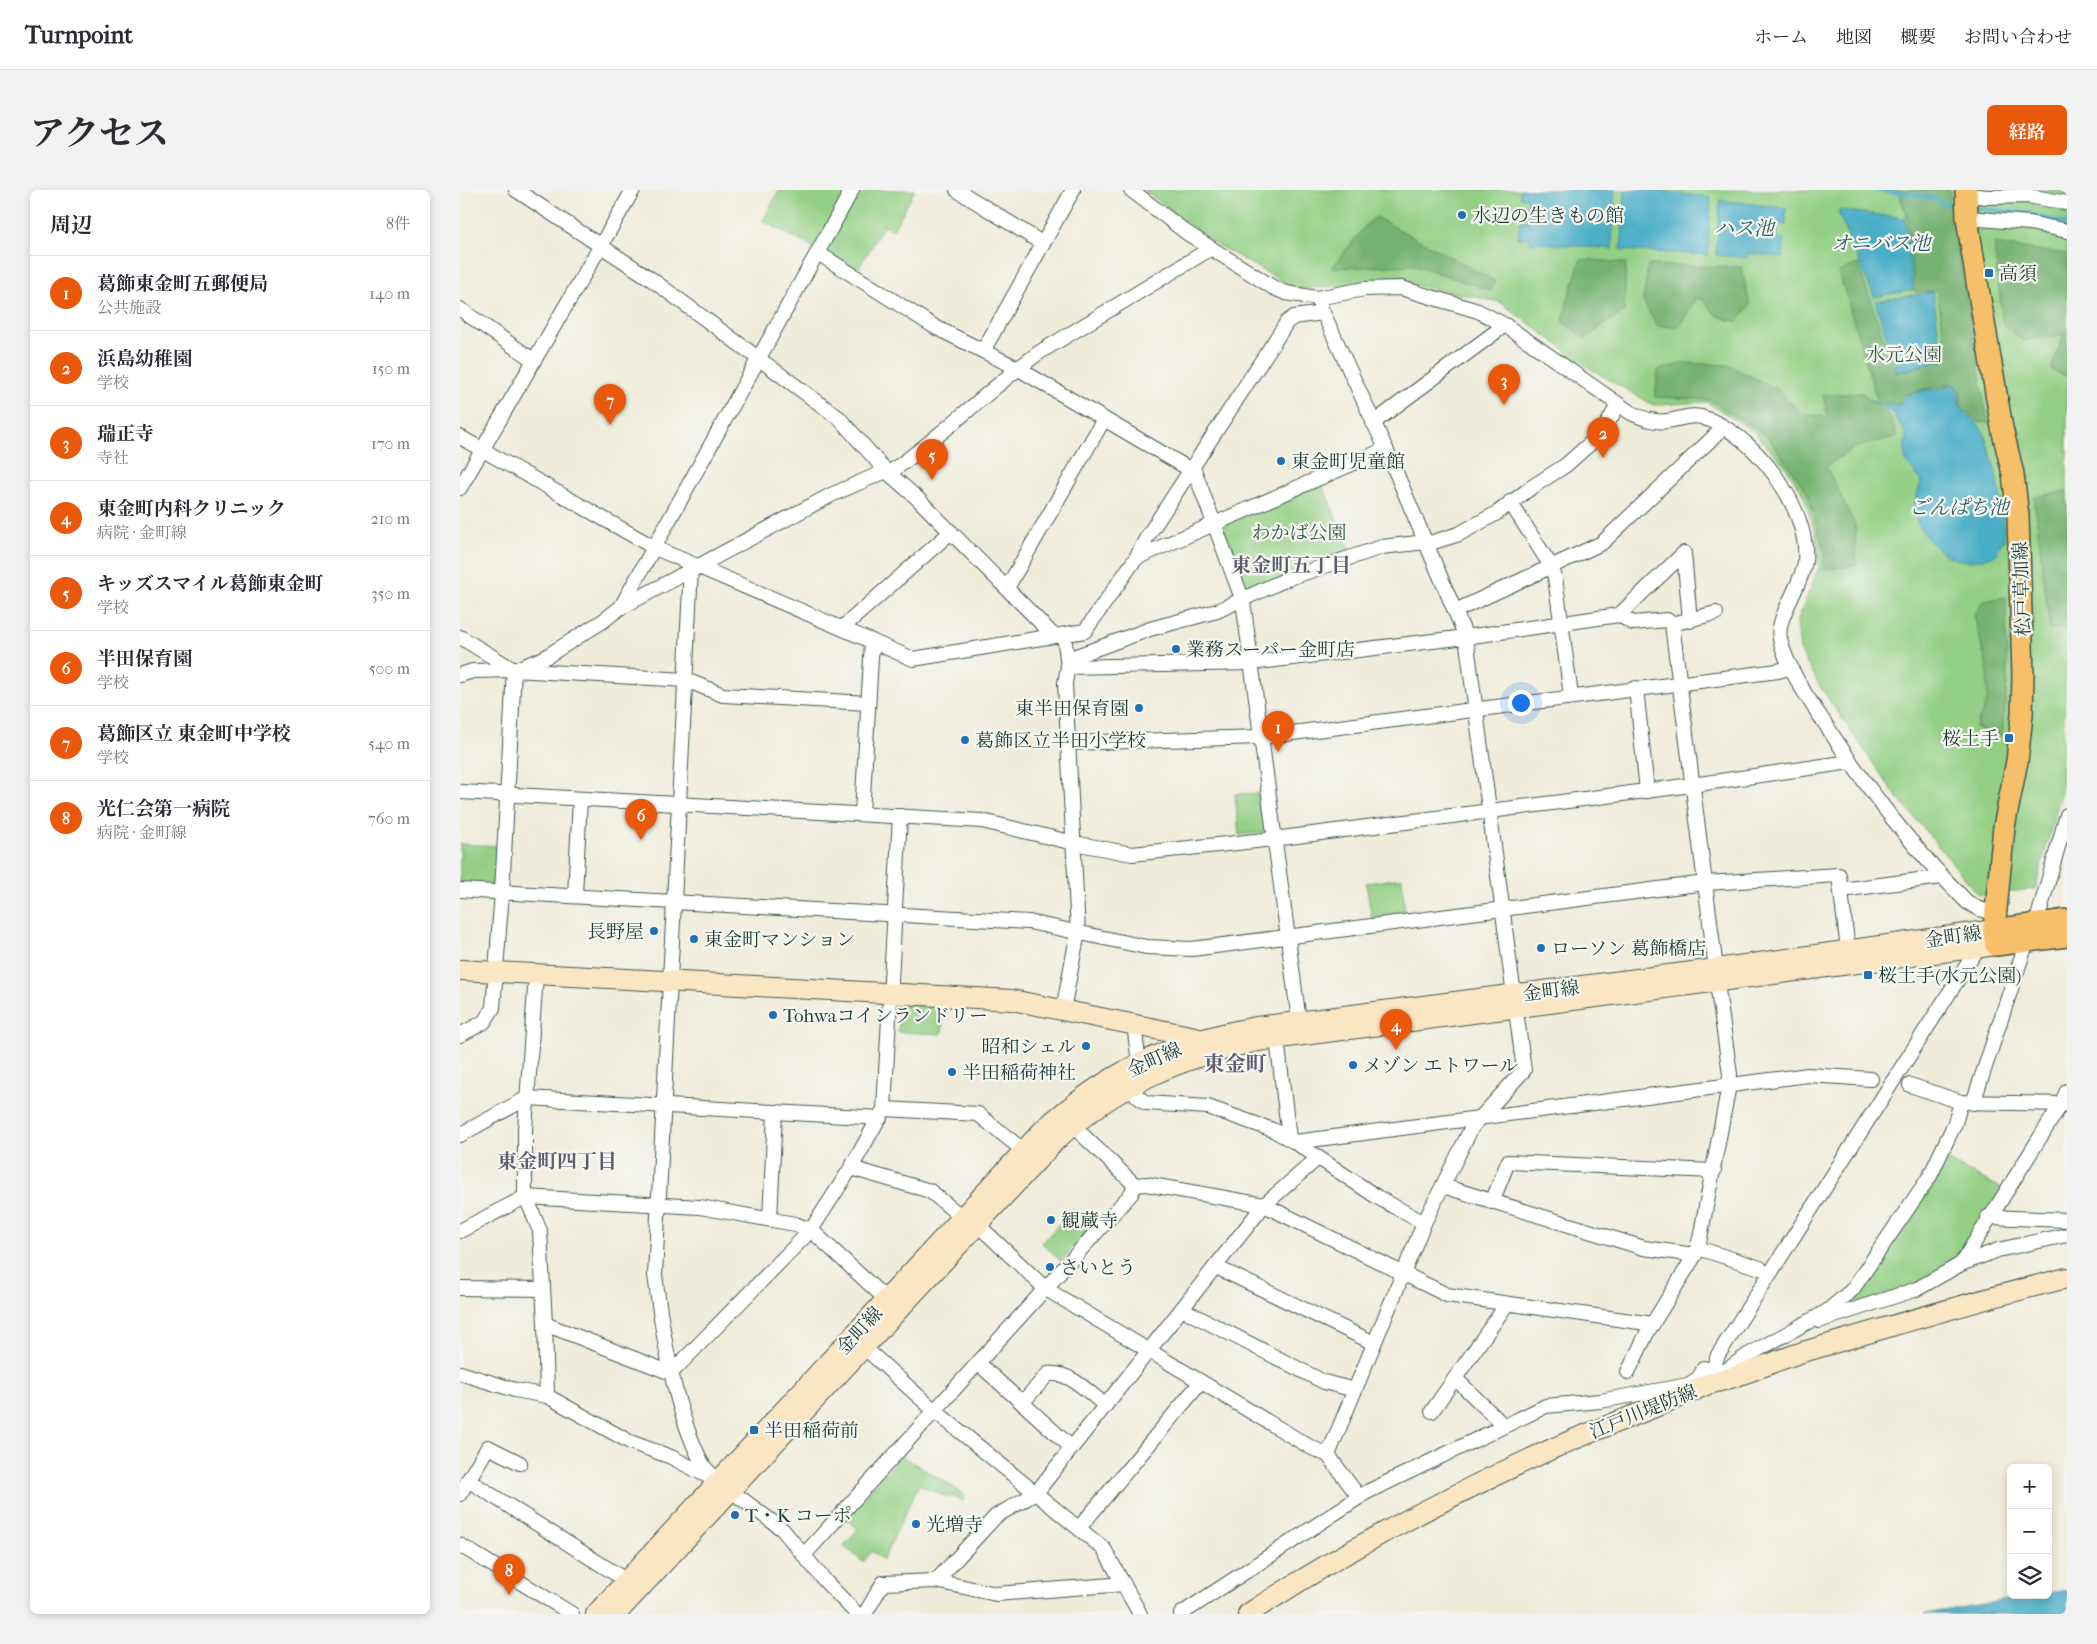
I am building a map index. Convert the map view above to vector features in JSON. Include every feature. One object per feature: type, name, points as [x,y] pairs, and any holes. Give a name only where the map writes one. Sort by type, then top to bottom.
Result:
[{"type":"main road","name":"松戸草加線","points":[[1966,204],[2001,418],[2013,474],[2019,534],[2022,715],[2017,760],[2004,827],[1991,934]]},
{"type":"main road","points":[[2032,932],[2067,920]]},
{"type":"main road","points":[[1991,934],[2032,932],[2067,936]]},
{"type":"main road","name":"金町線","points":[[1717,976],[1848,950],[1991,934]]},
{"type":"main road","name":"金町線","points":[[616,1614],[725,1487],[970,1221],[1024,1152],[1072,1104],[1102,1083],[1139,1064],[1201,1047],[1277,1039],[1515,1002],[1717,976],[1991,934]]},
{"type":"main road","points":[[460,970],[1012,1000],[1195,1037],[1201,1047]]},
{"type":"main road","name":"金町線","points":[[859,1342],[888,1300],[1072,1125],[1130,1085],[1173,1064],[1201,1047],[1238,1030],[1299,1021],[1515,1002]]},
{"type":"main road","name":"江戸川堤防線","points":[[1248,1614],[1370,1539],[1421,1511],[1706,1376],[1726,1380],[1804,1352],[1968,1303],[2067,1278]]},
{"type":"main road","name":"金町線","points":[[596,1614],[627,1581],[725,1487]]},
{"type":"street","points":[[516,190],[601,245],[839,418],[887,472],[1007,588],[1059,635],[1068,663],[1064,683],[1078,932],[1063,1010]]},
{"type":"street","points":[[460,488],[633,190]]},
{"type":"street","points":[[621,607],[852,190]]},
{"type":"street","points":[[957,190],[1042,243]]},
{"type":"street","points":[[984,351],[1073,190]]},
{"type":"street","points":[[1131,190],[1210,249],[1274,288],[1286,293],[1317,298],[1365,289],[1401,288],[1478,311],[1505,324],[1618,405],[1648,420],[1668,421],[1700,417],[1736,436],[1766,465],[1793,505],[1800,525],[1805,560],[1779,632],[1780,641],[1791,667],[1850,762],[1889,817],[1942,877],[1971,905],[1991,934],[1706,1376]]},
{"type":"street","points":[[1966,204],[1990,197],[2028,196],[2067,203]]},
{"type":"street","points":[[1966,204],[2030,223],[2067,231]]},
{"type":"street","points":[[514,670],[544,658],[603,621],[621,607],[693,567],[831,495],[887,472],[928,446],[1017,368],[1040,352],[1210,249]]},
{"type":"street","points":[[818,253],[935,327],[1017,368],[1192,468],[1216,523],[1244,601],[1299,1021]]},
{"type":"street","points":[[1317,298],[1386,449],[1466,637],[1524,1070],[1472,1128],[1424,1223],[1328,1455]]},
{"type":"street","points":[[460,309],[533,360]]},
{"type":"street","points":[[460,437],[655,548],[693,567],[913,659],[1085,631],[1136,558],[1147,538],[1287,322],[1294,317],[1323,314]]},
{"type":"street","points":[[1373,423],[1505,324]]},
{"type":"street","points":[[1068,663],[1150,629],[1217,611],[1244,601],[1289,578],[1382,546],[1427,543],[1459,534],[1497,513],[1510,502],[1566,466],[1602,433],[1618,405]]},
{"type":"street","points":[[1007,588],[1104,419]]},
{"type":"street","points":[[1455,611],[1602,543],[1723,428]]},
{"type":"street","points":[[1136,558],[1386,449]]},
{"type":"street","points":[[1510,502],[1551,566],[1555,577],[1570,696]]},
{"type":"street","points":[[842,628],[950,532]]},
{"type":"street","points":[[1619,615],[1684,553],[1690,621]]},
{"type":"street","points":[[693,567],[657,1204],[655,1275],[671,1373],[689,1432],[704,1467],[725,1487],[782,1529],[857,1614]]},
{"type":"street","points":[[1672,624],[1716,613]]},
{"type":"street","points":[[1068,663],[1251,662],[1466,637],[1619,615],[1633,623],[1667,620],[1672,624],[1730,1074],[1714,1171],[1697,1251],[1653,1324],[1628,1372]]},
{"type":"street","points":[[460,637],[514,670]]},
{"type":"street","points":[[862,813],[872,642]]},
{"type":"street","points":[[1068,743],[1261,737],[1477,710],[1570,696],[1778,671],[1791,667]]},
{"type":"street","points":[[460,1035],[484,1022],[490,1016],[493,1008],[502,892],[514,670]]},
{"type":"street","points":[[460,675],[473,671],[514,670],[686,680],[724,695],[868,703]]},
{"type":"street","points":[[1636,688],[1647,791]]},
{"type":"street","points":[[460,792],[982,821],[1074,843],[1132,854],[1274,839],[1692,785],[1850,762]]},
{"type":"street","points":[[575,896],[580,799]]},
{"type":"street","points":[[1181,1614],[1359,1497],[1503,1425],[1546,1406],[1600,1401],[1688,1385],[1698,1378],[1706,1376],[1748,1355],[1826,1312],[1852,1290],[1930,1176],[1955,1123],[1967,1103],[2032,932],[2065,829],[2067,815]]},
{"type":"street","points":[[671,1373],[811,1230],[851,1168],[882,1113],[900,816]]},
{"type":"street","points":[[460,890],[1029,922],[1162,949],[1192,948],[1287,937],[1705,883],[1839,875],[1848,950]]},
{"type":"street","points":[[1841,890],[1942,877]]},
{"type":"street","points":[[536,975],[527,1098],[526,1197],[540,1230],[548,1396]]},
{"type":"street","points":[[1134,1024],[1139,1064]]},
{"type":"street","points":[[1277,1039],[1292,1140]]},
{"type":"street","points":[[1292,1140],[1808,1075],[1871,1079]]},
{"type":"street","points":[[1910,1084],[1967,1103],[2065,1099]]},
{"type":"street","points":[[1130,1085],[1136,1096],[1146,1103],[1208,1107],[1234,1115],[1292,1140],[1377,1197],[1424,1223]]},
{"type":"street","points":[[460,1135],[527,1098],[775,1112],[978,1114],[1024,1152]]},
{"type":"street","points":[[1961,1264],[1988,1217],[2065,1099]]},
{"type":"street","points":[[770,1219],[775,1112]]},
{"type":"street","points":[[1072,1125],[1135,1185],[1146,1184],[1264,1205],[1447,1295],[1653,1324]]},
{"type":"street","points":[[936,1581],[996,1516],[1036,1493],[1264,1205],[1318,1158]]},
{"type":"street","points":[[1492,1202],[1508,1162],[1714,1171]]},
{"type":"street","points":[[851,1168],[930,1191],[970,1221],[1046,1289],[1310,1447],[1328,1455],[1359,1497]]},
{"type":"street","points":[[804,1555],[1131,1194],[1135,1185]]},
{"type":"street","points":[[1443,1186],[1644,1248],[1697,1251],[1760,1268]]},
{"type":"street","points":[[460,1231],[526,1197],[700,1207],[795,1224],[811,1230],[888,1300]]},
{"type":"street","points":[[1988,1217],[2067,1220]]},
{"type":"street","points":[[1787,1332],[1917,1289],[1961,1264],[1998,1250],[2067,1235]]},
{"type":"street","points":[[1216,1267],[1374,1343]]},
{"type":"street","points":[[460,1288],[543,1288]]},
{"type":"street","points":[[1432,1411],[1508,1304]]},
{"type":"street","points":[[1182,1309],[1324,1382],[1355,1390]]},
{"type":"street","points":[[545,1324],[671,1373]]},
{"type":"street","points":[[1731,1336],[1738,1347],[1748,1355]]},
{"type":"street","points":[[859,1342],[935,1411],[1104,1549],[1140,1614]]},
{"type":"street","points":[[978,1363],[1072,1448]]},
{"type":"street","points":[[460,1373],[515,1390],[548,1396],[630,1442],[671,1457],[725,1487]]},
{"type":"street","points":[[1022,1403],[1048,1374],[1056,1373],[1070,1378],[1106,1405]]},
{"type":"street","points":[[1455,1378],[1503,1425]]},
{"type":"street","points":[[1079,1528],[1201,1382]]},
{"type":"street","points":[[460,1494],[488,1447],[520,1463]]},
{"type":"street","points":[[468,1480],[627,1581]]},
{"type":"street","points":[[460,1545],[572,1614]]},
{"type":"street","points":[[865,1614],[883,1583],[936,1581],[996,1594],[1124,1584]]},
{"type":"green space","points":[[779,190],[915,190],[893,230],[884,225],[857,271],[763,221]]},
{"type":"green space","name":"水元公園","points":[[1144,190],[2067,190],[2067,643],[2061,793],[2035,889],[1979,895],[1894,793],[1821,688],[1800,650],[1797,622],[1819,567],[1816,535],[1803,493],[1783,463],[1753,431],[1707,402],[1653,405],[1591,369],[1500,302],[1398,282],[1296,289],[1212,242]]},
{"type":"green space","points":[[1898,190],[1950,190],[1949,198],[1988,423],[1978,422],[1960,404],[1961,393],[1953,383],[1903,394],[1898,405],[1877,400],[1839,272],[1858,264],[1895,373],[1948,359],[1937,291],[1915,292],[1907,216]]},
{"type":"green space","points":[[1376,217],[1495,281],[1491,291],[1415,265],[1332,268],[1366,225]]},
{"type":"green space","points":[[1994,244],[2067,254],[2067,376],[2051,370],[2064,334],[2023,341],[2003,324]]},
{"type":"green space","points":[[1581,259],[1626,263],[1624,311],[1585,338],[1563,322],[1568,299]]},
{"type":"green space","points":[[1648,265],[1741,267],[1750,305],[1738,321],[1733,321],[1714,313],[1705,301],[1697,297],[1679,327],[1657,326],[1643,301]]},
{"type":"green space","points":[[1684,363],[1728,365],[1777,389],[1800,412],[1828,418],[1823,395],[1862,393],[1890,417],[1897,436],[1854,448],[1826,466],[1855,525],[1856,565],[1822,570],[1825,554],[1807,492],[1767,436],[1710,400],[1655,397],[1658,370]]},
{"type":"green space","name":"わかば公園","points":[[1321,482],[1351,553],[1246,596],[1221,526]]},
{"type":"green space","points":[[2067,491],[2067,627],[2050,630],[2034,497]]},
{"type":"green space","points":[[2006,597],[2007,683],[2002,735],[1991,734],[1976,727],[1987,700],[1988,671],[1974,615],[1983,601]]},
{"type":"green space","points":[[1264,793],[1268,832],[1239,835],[1235,794]]},
{"type":"green space","points":[[460,844],[499,846],[497,886],[460,884]]},
{"type":"green space","points":[[1402,878],[1405,915],[1372,920],[1366,883]]},
{"type":"green space","points":[[900,1004],[944,1007],[942,1034],[898,1032]]},
{"type":"green space","points":[[1942,1158],[2003,1189],[1958,1260],[1919,1285],[1852,1306],[1852,1298]]},
{"type":"green space","points":[[1073,1209],[1092,1227],[1061,1261],[1042,1243]]},
{"type":"green space","points":[[901,1456],[949,1484],[965,1496],[964,1501],[950,1496],[948,1498],[919,1484],[883,1560],[872,1551],[863,1562],[844,1546],[858,1529],[845,1519]]},
{"type":"water","points":[[1520,190],[1615,190],[1612,249],[1530,242],[1530,238],[1518,238],[1520,221],[1527,221],[1527,198],[1520,197]]},
{"type":"water","name":"ハス池","points":[[1625,190],[1647,190],[1711,197],[1708,255],[1621,250]]},
{"type":"water","name":"ハス池","points":[[1720,200],[1786,208],[1786,225],[1778,224],[1777,237],[1784,239],[1783,258],[1749,253],[1747,258],[1716,255]]},
{"type":"water","name":"オニバス池","points":[[1839,210],[1905,218],[1913,290],[1874,297],[1838,212]]},
{"type":"water","points":[[1933,292],[1942,360],[1897,372],[1875,301]]},
{"type":"water","name":"ごんぱち池","points":[[1949,385],[1955,386],[1959,390],[1959,404],[1983,431],[1993,461],[2001,501],[2004,541],[2000,544],[1997,554],[1976,560],[1957,560],[1949,557],[1933,545],[1918,525],[1914,508],[1921,481],[1906,461],[1904,452],[1906,435],[1894,414],[1870,399],[1878,403],[1898,406],[1906,395],[1930,389],[1935,390]]},
{"type":"water","points":[[2067,1590],[2067,1614],[1925,1614],[2012,1599],[2052,1599],[2052,1592]]},
{"type":"waterway","points":[[1875,190],[1930,197],[1947,205],[1960,206]]},
{"type":"waterway","points":[[1974,208],[2028,213],[2067,224]]},
{"type":"place","name":"水辺の生きもの館","points":[[1462,215]]},
{"type":"place","name":"高須","points":[[1989,273]]},
{"type":"place","name":"瑞正寺","points":[[1504,405]]},
{"type":"place","name":"葛飾区立 東金町中学校","points":[[610,425]]},
{"type":"place","name":"浜島幼稚園","points":[[1603,458]]},
{"type":"place","name":"東金町児童館","points":[[1281,461]]},
{"type":"place","name":"キッズスマイル葛飾東金町","points":[[932,480]]},
{"type":"place","name":"業務スーパー金町店","points":[[1176,649]]},
{"type":"place","name":"東半田保育園","points":[[1139,708]]},
{"type":"place","name":"桜土手","points":[[2009,738]]},
{"type":"place","name":"葛飾区立半田小学校","points":[[965,740]]},
{"type":"place","name":"葛飾東金町五郵便局","points":[[1278,752]]},
{"type":"place","name":"半田保育園","points":[[641,840]]},
{"type":"place","name":"長野屋","points":[[654,931]]},
{"type":"place","name":"東金町マンション","points":[[694,939]]},
{"type":"place","name":"ローソン 葛飾橋店","points":[[1541,948]]},
{"type":"place","name":"桜土手(水元公園)","points":[[1868,975]]},
{"type":"place","name":"Tohwaコインランドリー","points":[[773,1015]]},
{"type":"place","name":"昭和シェル","points":[[1086,1046]]},
{"type":"place","name":"東金町内科クリニック","points":[[1396,1050]]},
{"type":"place","name":"メゾン エトワール","points":[[1353,1065]]},
{"type":"place","name":"半田稲荷神社","points":[[952,1072]]},
{"type":"place","name":"観蔵寺","points":[[1051,1220]]},
{"type":"place","name":"さいとう","points":[[1050,1267]]},
{"type":"place","name":"半田稲荷前","points":[[754,1430]]},
{"type":"place","name":"T・K コーポ","points":[[735,1515]]},
{"type":"place","name":"光増寺","points":[[916,1524]]},
{"type":"place","name":"光仁会第一病院","points":[[509,1595]]},
{"type":"district","name":"東金町五丁目","points":[[1291,565]]},
{"type":"district","name":"東金町","points":[[1235,1064]]},
{"type":"district","name":"東金町四丁目","points":[[557,1161]]}]
